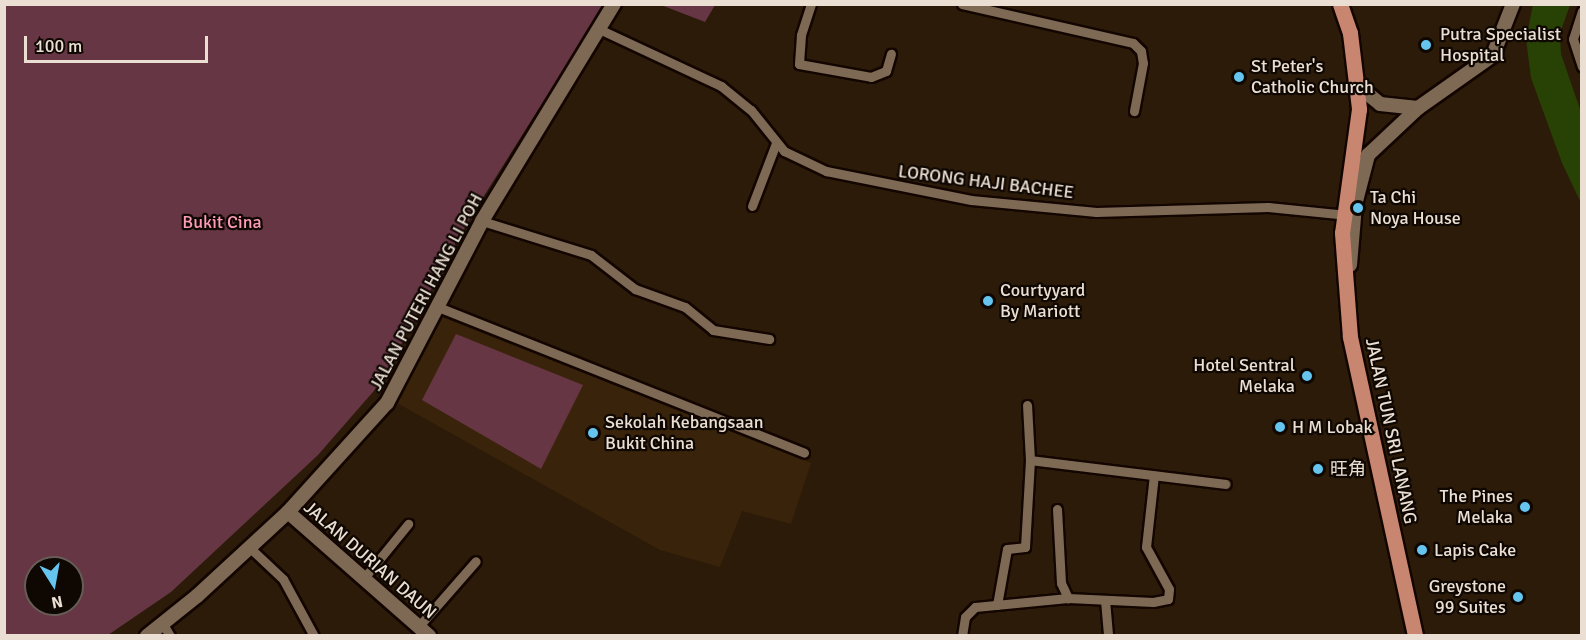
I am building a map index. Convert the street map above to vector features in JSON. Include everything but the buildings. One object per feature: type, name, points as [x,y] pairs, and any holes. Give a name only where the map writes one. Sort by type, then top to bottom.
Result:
[{"type":"main road","name":"JALAN PUTERI HANG LI POH","points":[[147,636],[166,630],[249,547],[288,512],[387,403],[482,221],[614,4]]},
{"type":"main road","name":"JALAN TUN SRI LANANG","points":[[1340,4],[1350,33],[1358,86],[1356,146],[1349,216],[1342,233],[1350,337],[1415,636]]},
{"type":"main road","points":[[1346,278],[1349,216],[1368,155],[1386,133],[1493,55],[1513,4]]},
{"type":"main road","points":[[1358,86],[1380,104],[1418,108]]},
{"type":"main road","name":"JALAN DURIAN DAUN","points":[[288,512],[424,631]]},
{"type":"street","points":[[811,4],[801,35],[799,64],[871,77],[886,71],[891,54]]},
{"type":"street","points":[[962,4],[990,8],[1133,43],[1141,51],[1143,63],[1134,111]]},
{"type":"street","points":[[1581,11],[1573,39],[1581,67]]},
{"type":"street","name":"LORONG HAJI BACHEE","points":[[599,29],[721,86],[751,110],[776,143],[794,158],[826,171],[971,200],[1096,212],[1251,207],[1302,208],[1349,216]]},
{"type":"street","points":[[752,206],[776,143]]},
{"type":"street","points":[[482,221],[591,255],[635,289],[685,307],[713,330],[769,339]]},
{"type":"street","points":[[438,307],[804,453]]},
{"type":"street","points":[[997,605],[1007,549],[1025,547],[1030,460],[1027,405]]},
{"type":"street","points":[[1030,460],[1226,484]]},
{"type":"street","points":[[962,636],[961,626],[969,610],[1068,598],[1153,602],[1168,598],[1169,589],[1146,547],[1154,475]]},
{"type":"street","points":[[1058,509],[1061,583],[1068,598]]},
{"type":"street","points":[[364,578],[408,525]]},
{"type":"street","points":[[249,547],[283,579],[314,636]]},
{"type":"street","points":[[424,631],[476,561]]},
{"type":"street","points":[[1105,600],[1108,636]]},
{"type":"shaded area","points":[[1533,5],[1570,5],[1560,33],[1561,54],[1581,112],[1581,203],[1562,163],[1531,78],[1526,39]]},
{"type":"shaded area","name":"Sekolah Kebangsaan Bukit China","points":[[442,317],[811,463],[791,524],[742,511],[720,567],[660,550],[397,403]]},
{"type":"green space","points":[[715,4],[705,22],[661,5]]},
{"type":"green space","name":"Bukit Cina","points":[[4,5],[604,5],[470,218],[379,385],[318,455],[171,592],[108,635],[5,635]]},
{"type":"green space","points":[[456,334],[583,385],[541,469],[422,400]]},
{"type":"place","name":"Putra Specialist Hospital","points":[[1426,45]]},
{"type":"place","name":"St Peter's Catholic Church","points":[[1239,77]]},
{"type":"place","name":"Ta Chi Noya House","points":[[1358,208]]},
{"type":"place","name":"Courtyyard By Mariott","points":[[988,301]]},
{"type":"place","name":"Hotel Sentral Melaka","points":[[1307,376]]},
{"type":"place","name":"H M Lobak","points":[[1280,427]]},
{"type":"place","name":"Sekolah Kebangsaan Bukit China","points":[[593,433]]},
{"type":"place","name":"旺角","points":[[1318,469]]},
{"type":"place","name":"The Pines Melaka","points":[[1525,507]]},
{"type":"place","name":"Lapis Cake","points":[[1422,550]]},
{"type":"place","name":"Greystone 99 Suites","points":[[1518,597]]}]
